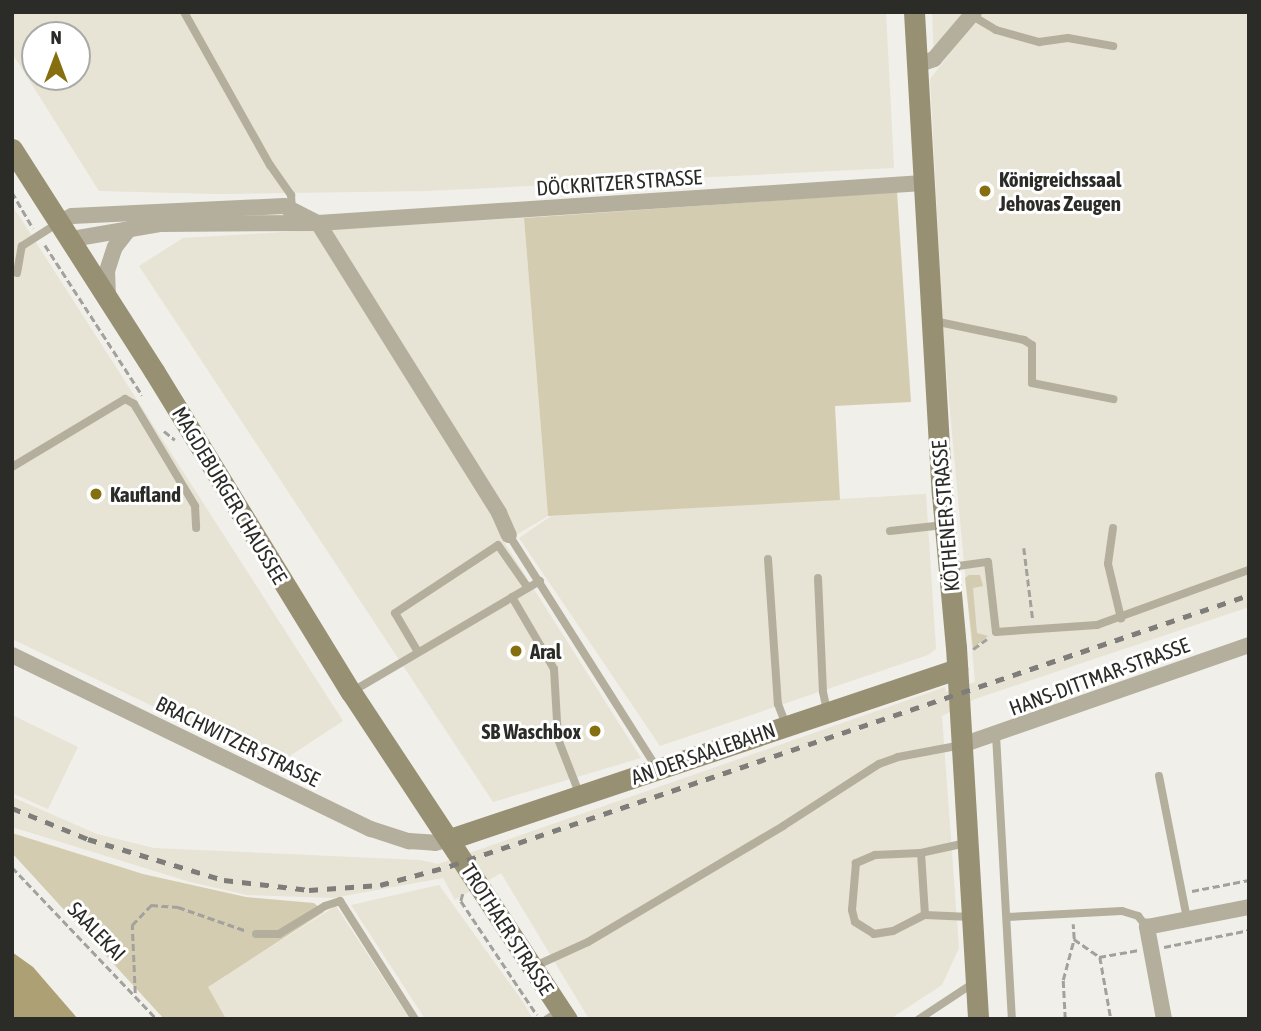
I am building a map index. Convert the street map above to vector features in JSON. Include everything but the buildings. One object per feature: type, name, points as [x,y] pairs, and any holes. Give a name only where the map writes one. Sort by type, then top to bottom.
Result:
[{"type":"main road","name":"KÖTHENER STRASSE","points":[[914,12],[931,321],[944,525],[956,647],[978,1019]]},
{"type":"main road","name":"MAGDEBURGER CHAUSSEE","points":[[12,149],[66,230],[351,692],[450,839]]},
{"type":"main road","name":"AN DER SAALEBAHN","points":[[450,839],[957,669]]},
{"type":"main road","name":"TROTHAER STRASSE","points":[[450,839],[533,967],[558,1016]]},
{"type":"street","points":[[917,65],[934,59],[973,14]]},
{"type":"street","name":"DÖCKRITZER STRASSE","points":[[66,230],[129,229],[160,224],[318,223],[923,183]]},
{"type":"street","points":[[66,230],[72,216],[292,208],[318,223],[499,513],[509,535]]},
{"type":"street","points":[[108,298],[107,271],[114,247],[129,229]]},
{"type":"street","name":"HANS-DITTMAR-STRASSE","points":[[962,745],[1249,645]]},
{"type":"street","name":"BRACHWITZER STRASSE","points":[[12,655],[371,830],[409,841],[435,843],[450,839]]},
{"type":"street","points":[[1164,1019],[1146,949],[1147,927],[1249,906]]},
{"type":"lane","points":[[184,12],[270,165],[291,195],[292,208]]},
{"type":"lane","points":[[973,14],[996,30],[1039,41],[1068,38],[1113,46]]},
{"type":"lane","points":[[17,273],[22,246],[66,230]]},
{"type":"lane","points":[[931,321],[1024,340],[1032,345],[1032,383],[1113,399]]},
{"type":"lane","points":[[12,467],[125,400],[134,404],[195,506],[197,528]]},
{"type":"lane","points":[[890,531],[944,525]]},
{"type":"lane","points":[[1112,528],[1108,564],[1121,618]]},
{"type":"lane","points":[[509,535],[657,768]]},
{"type":"lane","points":[[418,652],[395,613],[498,545],[528,588]]},
{"type":"lane","points":[[768,559],[778,704],[786,725]]},
{"type":"lane","points":[[948,568],[988,562],[996,632],[1097,625],[1249,570]]},
{"type":"lane","points":[[818,578],[823,692],[828,712]]},
{"type":"lane","points":[[351,692],[540,581]]},
{"type":"lane","points":[[512,597],[554,669],[558,739],[580,794]]},
{"type":"lane","points":[[996,735],[1012,1019]]},
{"type":"lane","points":[[533,967],[588,942],[783,826],[879,764],[898,757],[962,745]]},
{"type":"lane","points":[[1159,776],[1186,919]]},
{"type":"lane","points":[[967,843],[921,853],[875,855],[856,863],[853,869],[852,910],[855,922],[874,934],[893,931],[925,915],[971,917]]},
{"type":"lane","points":[[921,853],[925,915]]},
{"type":"lane","points":[[256,934],[279,934],[325,906],[340,901],[415,1019]]},
{"type":"lane","points":[[1007,917],[1131,913],[1147,927]]},
{"type":"lane","points":[[919,1019],[976,982]]},
{"type":"path","points":[[1024,548],[1034,629]]},
{"type":"path","points":[[956,647],[975,649],[996,632]]},
{"type":"path","name":"SAALEKAI","points":[[12,867],[157,1019]]},
{"type":"path","points":[[1182,893],[1249,880]]},
{"type":"path","points":[[464,888],[461,901],[540,1019]]},
{"type":"path","points":[[135,993],[132,925],[151,905],[178,907],[256,934]]},
{"type":"path","points":[[1065,1019],[1063,980],[1074,939],[1073,914]]},
{"type":"path","points":[[1099,957],[1249,930]]},
{"type":"path","points":[[1074,939],[1099,957],[1111,1019]]},
{"type":"shaded area","points":[[12,12],[886,12],[894,168],[428,191],[217,194],[99,191],[36,91],[91,91],[91,21],[21,21],[21,67],[12,53]]},
{"type":"shaded area","points":[[932,12],[974,12],[934,59]]},
{"type":"shaded area","points":[[982,12],[1249,12],[1249,607],[975,699],[942,716],[959,948],[942,985],[890,1019],[589,1019],[501,873],[455,900],[443,878],[333,898],[247,895],[190,882],[12,827],[12,797],[97,834],[154,848],[420,860],[438,864],[945,687],[946,692],[975,682],[944,347],[930,79]]},
{"type":"shaded area","points":[[897,192],[911,402],[835,406],[840,500],[548,516],[524,218]]},
{"type":"shaded area","points":[[12,205],[343,721],[276,765],[12,639]]},
{"type":"shaded area","points":[[524,218],[548,516],[504,542],[641,758],[493,802],[139,266],[183,238]]},
{"type":"shaded area","points":[[926,494],[936,649],[928,655],[660,746],[519,538],[551,516]]},
{"type":"shaded area","points":[[969,575],[980,575],[983,586],[973,588],[977,633],[988,636],[973,648],[965,578]]},
{"type":"shaded area","points":[[12,715],[78,747],[48,809],[12,793]]},
{"type":"shaded area","points":[[12,833],[143,874],[246,897],[314,903],[324,912],[208,987],[226,1019],[164,1019],[12,853]]},
{"type":"shaded area","points":[[439,885],[533,1019],[425,1019],[351,905]]},
{"type":"shaded area","points":[[336,906],[409,1018],[226,1019],[207,987]]},
{"type":"shaded area","points":[[12,952],[33,967],[78,1019],[12,1019]]},
{"type":"railway","points":[[12,808],[88,839],[224,880],[309,890],[380,885],[450,866],[1249,595]]},
{"type":"place","name":"Königreichssaal Jehovas Zeugen","points":[[985,191]]},
{"type":"place","name":"Kaufland","points":[[96,494]]},
{"type":"place","name":"Aral","points":[[516,651]]},
{"type":"place","name":"SB Waschbox","points":[[595,731]]}]
